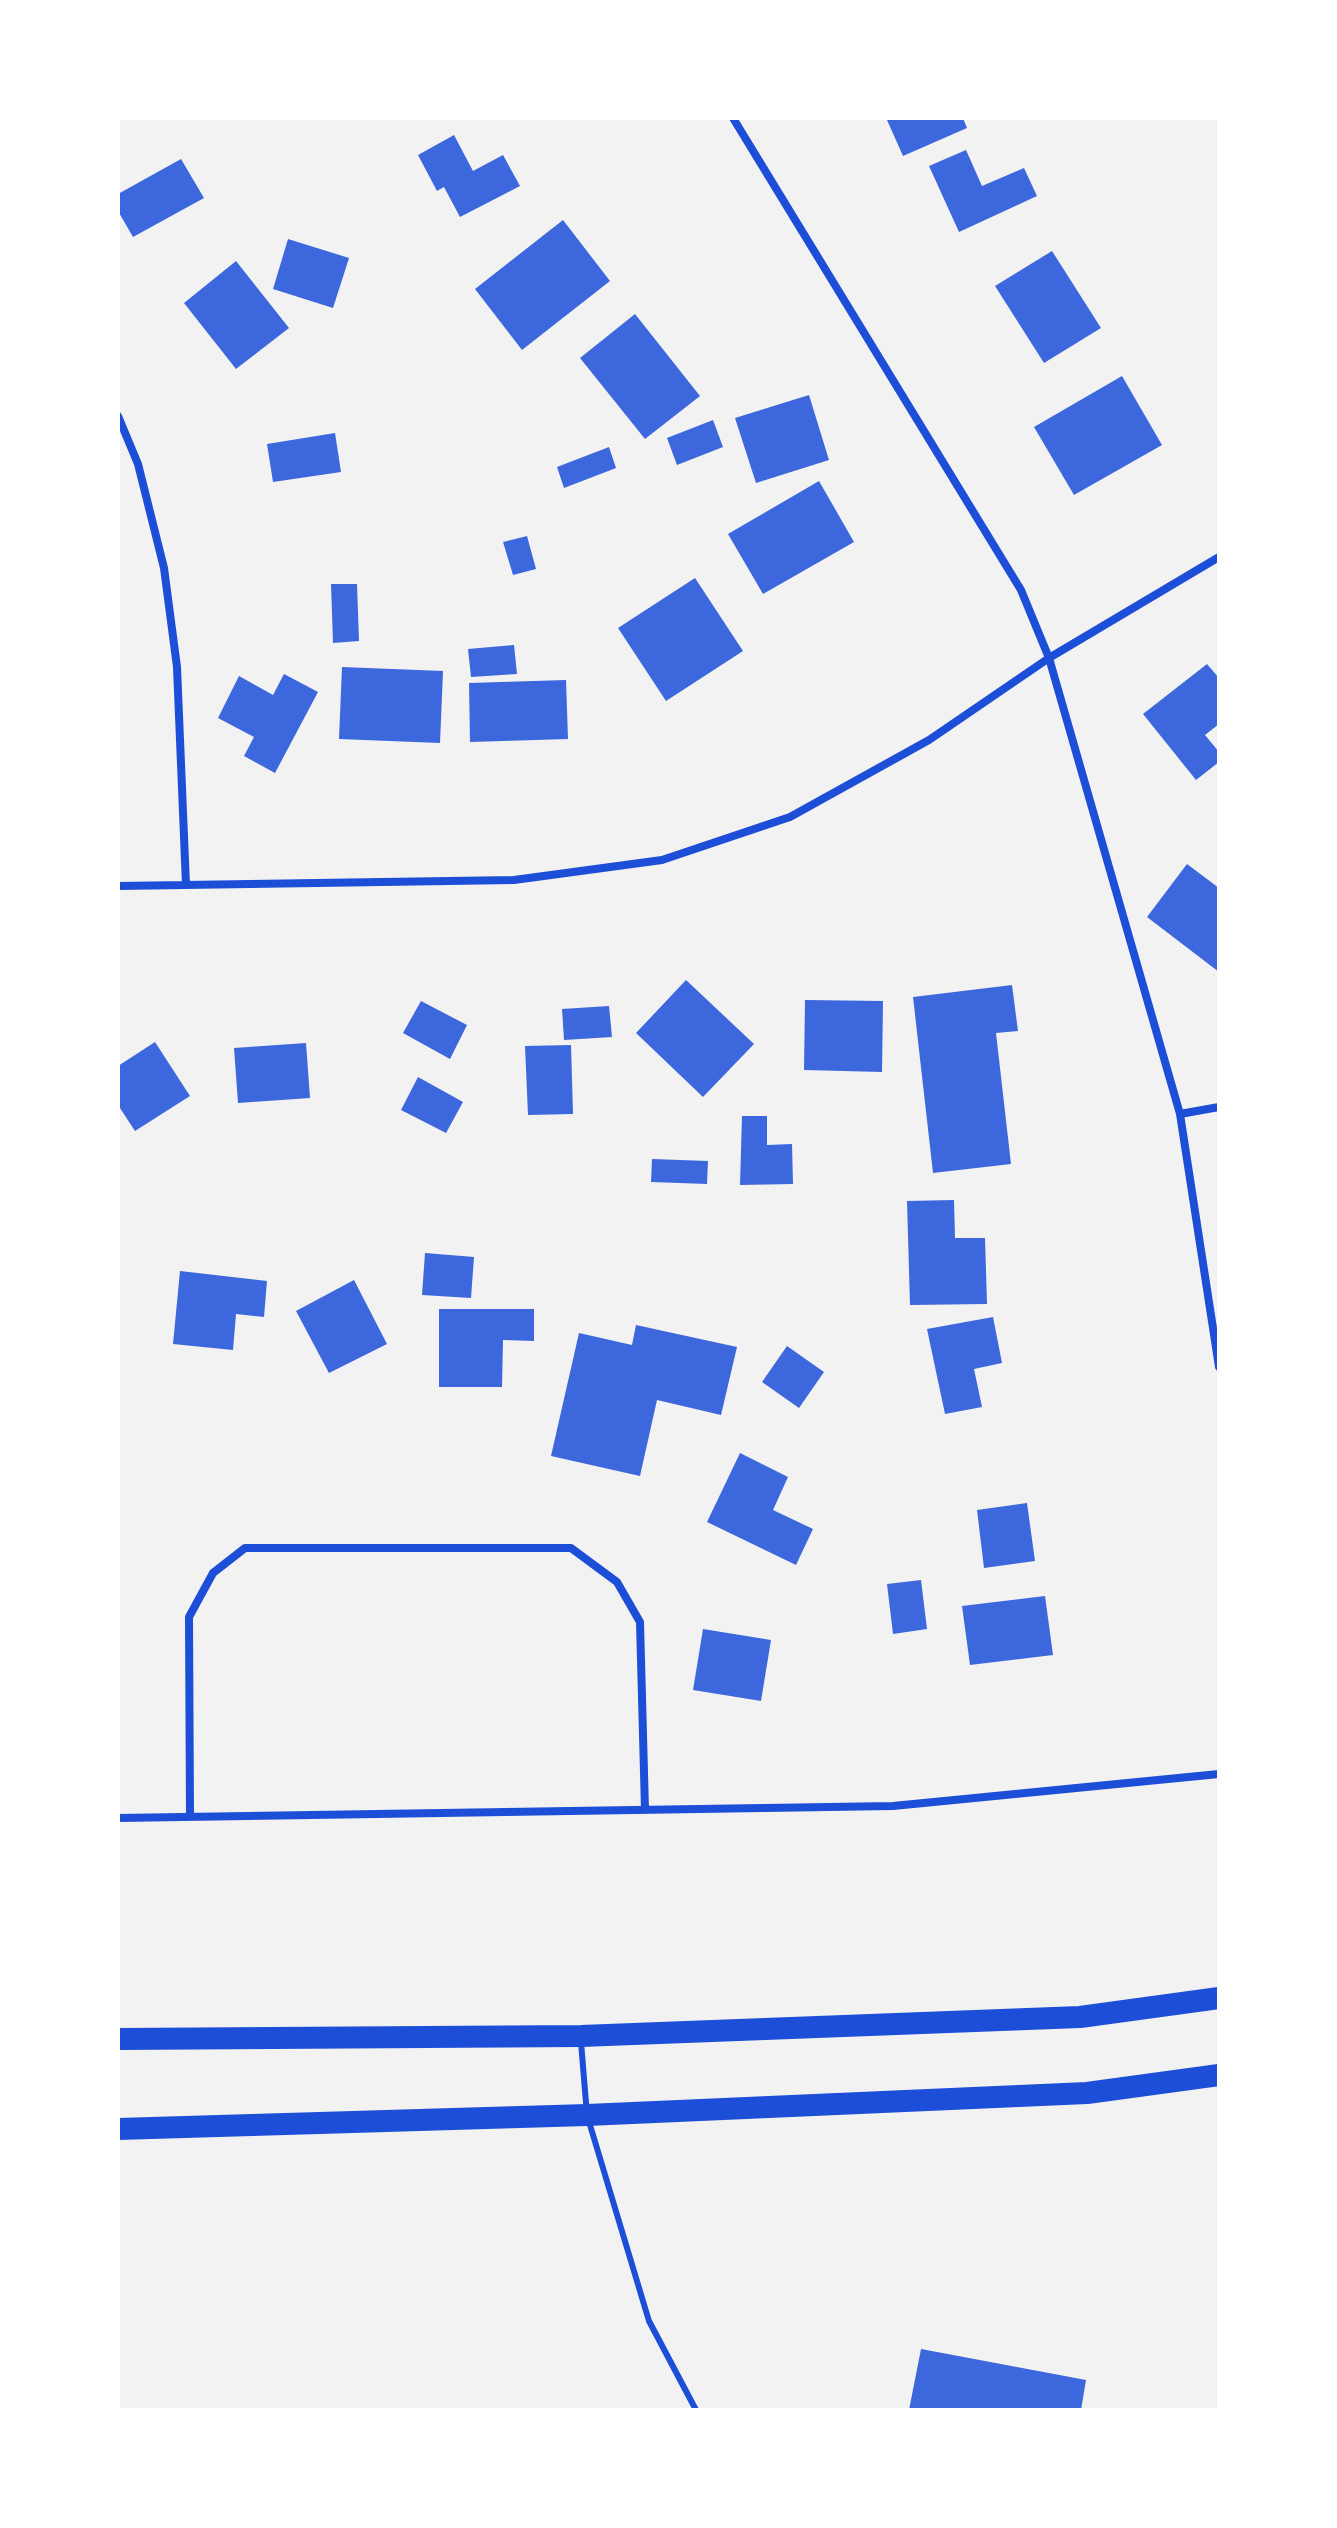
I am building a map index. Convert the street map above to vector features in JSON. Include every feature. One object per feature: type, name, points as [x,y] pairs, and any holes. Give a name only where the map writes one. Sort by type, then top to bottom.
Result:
[{"type":"highway","points":[[118,2039],[581,2036],[1080,2017],[1219,1998]]},
{"type":"highway","points":[[118,2129],[587,2115],[1087,2093],[1219,2075]]},
{"type":"street","points":[[733,118],[1021,590],[1049,658],[1180,1114],[1219,1367]]},
{"type":"street","points":[[118,416],[138,464],[164,568],[177,667],[186,885]]},
{"type":"street","points":[[118,886],[514,880],[662,860],[790,817],[929,740],[1049,658],[1219,557]]},
{"type":"street","points":[[1180,1114],[1219,1107]]},
{"type":"street","points":[[190,1816],[189,1617],[213,1573],[245,1548],[571,1548],[617,1582],[640,1622],[645,1810]]},
{"type":"street","points":[[118,1818],[893,1806],[1219,1774]]},
{"type":"lane","points":[[581,2036],[587,2115],[649,2321],[696,2410]]},
{"type":"building","points":[[963,118],[967,128],[903,156],[887,120]]},
{"type":"building","points":[[454,135],[473,171],[503,155],[520,186],[460,217],[444,187],[437,191],[418,155]]},
{"type":"building","points":[[966,150],[982,186],[1024,168],[1037,196],[959,232],[929,166]]},
{"type":"building","points":[[181,159],[204,198],[133,237],[118,211],[118,194]]},
{"type":"building","points":[[563,220],[610,281],[522,350],[475,289]]},
{"type":"building","points":[[288,239],[349,258],[333,308],[273,289]]},
{"type":"building","points":[[1052,251],[1101,328],[1044,363],[995,286]]},
{"type":"building","points":[[236,261],[289,328],[236,369],[184,303]]},
{"type":"building","points":[[635,314],[700,396],[645,439],[580,358]]},
{"type":"building","points":[[1122,376],[1162,445],[1074,495],[1034,427]]},
{"type":"building","points":[[809,395],[829,460],[756,483],[735,418]]},
{"type":"building","points":[[713,420],[723,447],[677,465],[667,438]]},
{"type":"building","points":[[335,433],[341,472],[273,482],[267,444]]},
{"type":"building","points":[[609,447],[616,468],[564,488],[557,467]]},
{"type":"building","points":[[819,481],[854,542],[763,594],[728,534]]},
{"type":"building","points":[[527,536],[536,569],[513,575],[503,542]]},
{"type":"building","points":[[695,578],[743,651],[666,701],[618,628]]},
{"type":"building","points":[[331,584],[357,584],[359,641],[333,643]]},
{"type":"building","points":[[514,645],[517,674],[471,677],[468,649]]},
{"type":"building","points":[[1207,664],[1219,678],[1219,724],[1205,735],[1219,752],[1219,762],[1196,780],[1143,714]]},
{"type":"building","points":[[342,667],[443,671],[440,743],[339,739]]},
{"type":"building","points":[[284,674],[318,692],[275,773],[244,756],[254,737],[218,718],[239,676],[273,695]]},
{"type":"building","points":[[566,680],[568,739],[470,742],[469,683]]},
{"type":"building","points":[[1187,864],[1219,888],[1219,972],[1147,917]]},
{"type":"building","points":[[686,980],[754,1044],[703,1097],[636,1033]]},
{"type":"building","points":[[1012,985],[1018,1031],[996,1033],[1011,1164],[933,1173],[913,997]]},
{"type":"building","points":[[805,1000],[883,1001],[882,1072],[804,1070]]},
{"type":"building","points":[[421,1001],[467,1025],[450,1059],[403,1033]]},
{"type":"building","points":[[609,1006],[612,1037],[564,1040],[562,1009]]},
{"type":"building","points":[[155,1042],[190,1096],[135,1131],[118,1105],[118,1066]]},
{"type":"building","points":[[306,1043],[310,1098],[238,1103],[234,1048]]},
{"type":"building","points":[[571,1045],[573,1114],[528,1115],[525,1046]]},
{"type":"building","points":[[418,1077],[463,1102],[446,1133],[401,1110]]},
{"type":"building","points":[[742,1116],[767,1116],[767,1145],[792,1144],[793,1184],[740,1185]]},
{"type":"building","points":[[652,1159],[708,1161],[707,1184],[651,1182]]},
{"type":"building","points":[[954,1200],[955,1238],[985,1238],[987,1304],[910,1305],[907,1201]]},
{"type":"building","points":[[425,1253],[474,1257],[471,1298],[422,1295]]},
{"type":"building","points":[[180,1271],[267,1281],[264,1317],[236,1314],[233,1350],[173,1344]]},
{"type":"building","points":[[354,1280],[387,1344],[329,1373],[296,1311]]},
{"type":"building","points":[[439,1309],[534,1309],[534,1341],[503,1340],[502,1387],[439,1387]]},
{"type":"building","points":[[993,1317],[1002,1363],[974,1369],[982,1407],[945,1414],[927,1329]]},
{"type":"building","points":[[636,1325],[737,1347],[721,1415],[657,1400],[640,1476],[551,1456],[579,1333],[632,1345]]},
{"type":"building","points":[[787,1346],[824,1372],[799,1408],[762,1382]]},
{"type":"building","points":[[740,1453],[788,1477],[773,1510],[813,1529],[796,1565],[707,1522]]},
{"type":"building","points":[[1027,1503],[1035,1561],[984,1568],[977,1510]]},
{"type":"building","points":[[921,1580],[927,1629],[893,1634],[887,1584]]},
{"type":"building","points":[[1045,1596],[1053,1655],[970,1665],[962,1606]]},
{"type":"building","points":[[703,1629],[771,1640],[761,1701],[693,1690]]},
{"type":"building","points":[[921,2349],[1086,2380],[1081,2410],[909,2410]]}]
